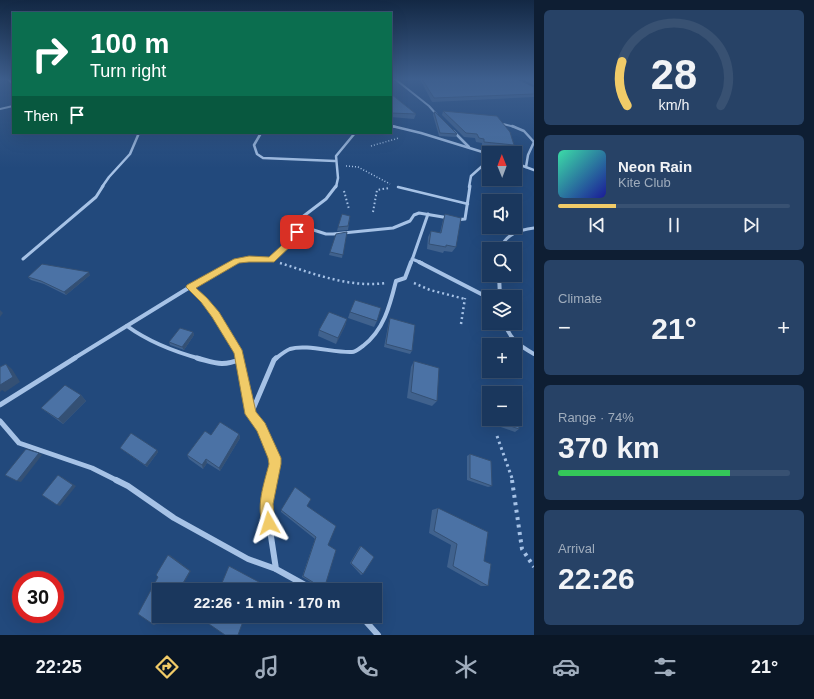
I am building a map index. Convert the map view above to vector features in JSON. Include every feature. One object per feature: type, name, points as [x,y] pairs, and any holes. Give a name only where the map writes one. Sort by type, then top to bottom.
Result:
[{"type":"street","points":[[431,109],[440,118]]},
{"type":"street","points":[[503,124],[528,133],[534,142],[528,155],[526,167]]},
{"type":"street","points":[[392,126],[482,152]]},
{"type":"street","points":[[450,128],[469,148]]},
{"type":"street","points":[[23,258],[96,197],[108,177],[130,154],[139,134]]},
{"type":"street","points":[[260,134],[254,145],[257,154],[263,158],[335,161]]},
{"type":"street","points":[[0,405],[190,287],[237,261],[249,259],[271,260],[294,238],[299,221],[323,202],[334,190],[337,183],[336,156],[354,134]]},
{"type":"street","points":[[298,225],[326,234],[333,234],[360,230],[393,228],[410,221],[414,215],[428,214],[463,220],[465,219],[468,204],[471,176],[482,166]]},
{"type":"street","points":[[522,166],[534,170]]},
{"type":"street","points":[[251,414],[274,360],[290,350],[296,349],[354,352],[362,347],[382,326],[390,307],[396,281],[405,278],[428,214]]},
{"type":"street","points":[[504,242],[508,236],[518,230],[534,228]]},
{"type":"street","points":[[412,259],[435,269],[482,295]]},
{"type":"street","points":[[190,287],[204,300],[239,352],[251,414],[261,427],[274,458],[275,464],[266,504],[276,569]]},
{"type":"street","points":[[127,326],[142,337],[188,356],[218,364],[229,364],[241,359]]},
{"type":"street","points":[[506,330],[513,341],[534,354]]},
{"type":"street","points":[[0,421],[19,443],[92,468],[128,486],[174,518],[248,559],[276,569],[301,583]]},
{"type":"street","points":[[367,623],[378,635]]},
{"type":"lane","points":[[398,187],[468,204]]},
{"type":"path","points":[[371,146],[400,138]]},
{"type":"path","points":[[336,165],[358,167],[365,172],[380,177],[383,181],[398,187]]},
{"type":"path","points":[[337,183],[344,191],[349,209]]},
{"type":"path","points":[[373,212],[377,190],[398,187]]},
{"type":"path","points":[[271,260],[301,270],[365,286],[372,286]]},
{"type":"path","points":[[405,278],[430,290],[465,298]]},
{"type":"path","points":[[461,324],[465,298],[472,290]]},
{"type":"path","points":[[497,436],[513,482],[522,549],[534,567]]},
{"type":"building","points":[[392,109],[409,109],[416,114],[392,113]]},
{"type":"building","points":[[443,111],[497,116],[510,132],[514,145],[484,142],[484,139],[479,138],[477,134],[466,133]]},
{"type":"building","points":[[435,112],[457,134],[440,133]]},
{"type":"building","points":[[342,214],[350,216],[348,226],[338,227]]},
{"type":"building","points":[[445,214],[461,218],[456,247],[429,244],[431,231],[441,233]]},
{"type":"building","points":[[347,232],[343,255],[330,252],[336,234]]},
{"type":"building","points":[[42,264],[89,272],[64,292],[41,281],[28,277]]},
{"type":"building","points":[[355,300],[381,308],[377,321],[350,312]]},
{"type":"building","points":[[329,312],[347,319],[338,338],[319,330]]},
{"type":"building","points":[[390,318],[415,325],[412,351],[386,344]]},
{"type":"building","points":[[180,328],[193,332],[182,347],[169,342]]},
{"type":"building","points":[[414,361],[439,368],[437,401],[411,392]]},
{"type":"building","points":[[6,364],[13,377],[0,385],[0,367]]},
{"type":"building","points":[[65,385],[81,395],[58,419],[41,408]]},
{"type":"building","points":[[220,422],[239,434],[219,468],[206,459],[202,465],[187,455],[205,431],[211,435]]},
{"type":"building","points":[[510,426],[519,426],[519,429]]},
{"type":"building","points":[[131,433],[157,450],[145,465],[120,448]]},
{"type":"building","points":[[26,449],[39,453],[17,481],[5,475]]},
{"type":"building","points":[[470,454],[491,461],[492,486],[470,478]]},
{"type":"building","points":[[58,475],[73,485],[57,505],[42,495]]},
{"type":"building","points":[[295,487],[311,499],[307,506],[336,526],[328,545],[336,550],[326,583],[314,583],[303,576],[316,537],[281,510]]},
{"type":"building","points":[[438,508],[488,532],[484,561],[491,564],[488,586],[453,566],[457,544],[434,531]]},
{"type":"building","points":[[361,546],[374,557],[363,574],[351,563]]},
{"type":"building","points":[[168,555],[190,571],[183,583],[155,583],[158,577],[156,575]]},
{"type":"building","points":[[229,566],[259,582],[259,583],[222,583]]},
{"type":"building","points":[[152,588],[152,623],[155,623],[154,625],[138,614]]},
{"type":"building","points":[[207,623],[242,623],[238,635],[225,635]]},
{"type":"route","points":[[269,523],[266,504],[275,464],[274,458],[261,427],[251,414],[239,352],[204,300],[190,287],[237,261],[249,259],[271,260],[294,238],[297,232]]}]
